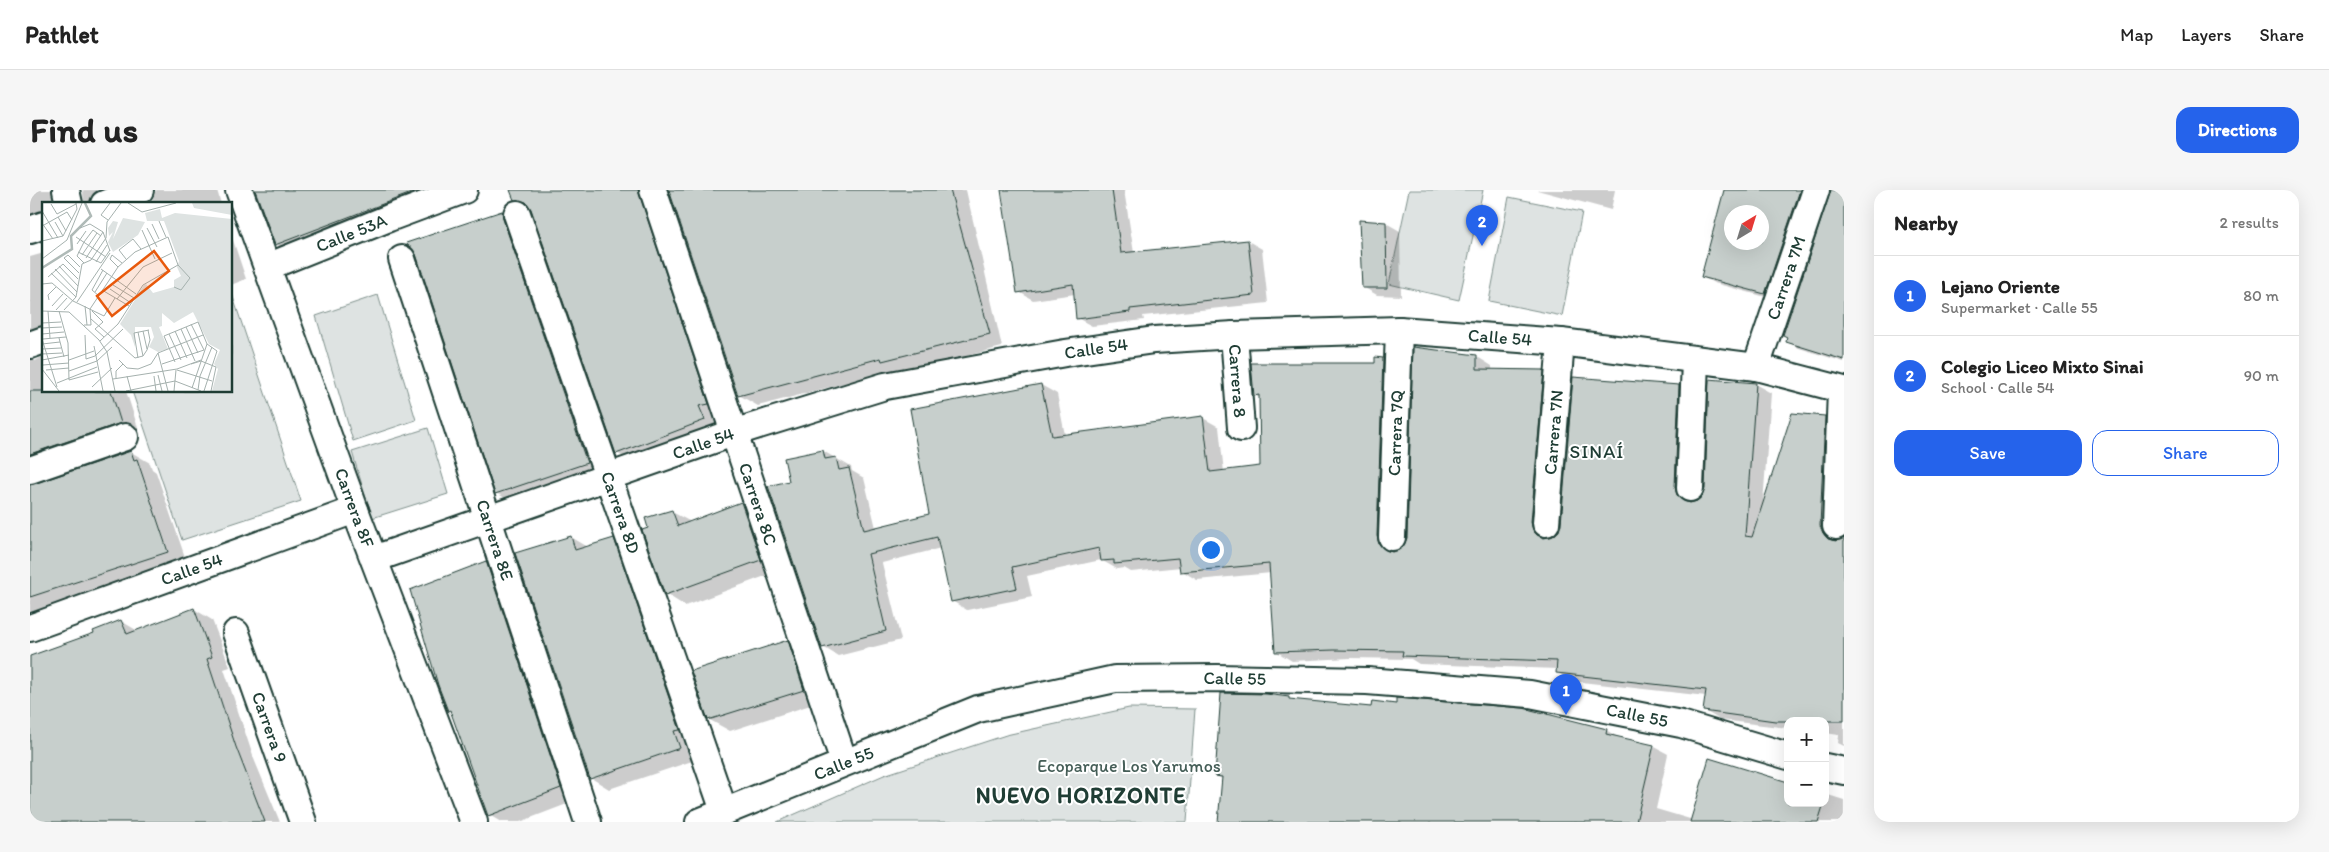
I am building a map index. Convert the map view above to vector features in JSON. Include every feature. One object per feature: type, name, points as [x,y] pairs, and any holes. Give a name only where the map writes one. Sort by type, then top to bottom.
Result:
[{"type":"street","points":[[109,202],[140,190]]},
{"type":"street","name":"Carrera 8F","points":[[239,190],[354,510],[474,822]]},
{"type":"street","name":"Calle 53A","points":[[267,267],[464,190]]},
{"type":"street","name":"Carrera 8C","points":[[653,190],[736,432],[844,762]]},
{"type":"street","name":"Carrera 7M","points":[[1756,367],[1816,190]]},
{"type":"street","name":"Carrera 8D","points":[[517,214],[606,478],[724,811]]},
{"type":"street","points":[[30,230],[42,226]]},
{"type":"street","name":"Carrera 8E","points":[[402,259],[588,822]]},
{"type":"street","name":"Calle 54","points":[[374,559],[736,432],[884,386],[1065,353],[1154,340],[1234,335],[1399,330],[1562,342],[1756,367],[1842,390]]},
{"type":"street","name":"Carrera 7Q","points":[[1392,537],[1399,330]]},
{"type":"street","name":"Carrera 8","points":[[1234,335],[1241,428]]},
{"type":"street","points":[[30,345],[42,341]]},
{"type":"street","name":"Carrera 7N","points":[[1546,523],[1562,342]]},
{"type":"street","points":[[1690,488],[1695,360]]},
{"type":"street","points":[[1836,526],[1842,390]]},
{"type":"street","points":[[30,470],[125,437]]},
{"type":"street","name":"Calle 54","points":[[30,628],[354,510]]},
{"type":"street","name":"Carrera 9","points":[[236,633],[303,822]]},
{"type":"street","name":"Calle 55","points":[[699,822],[978,709],[1115,679],[1217,678],[1367,681],[1530,694],[1681,724],[1784,755]]},
{"type":"street","points":[[1829,768],[1844,771]]},
{"type":"green space","points":[[1409,190],[1483,190],[1459,300],[1389,284]]},
{"type":"green space","points":[[1509,197],[1582,212],[1562,316],[1489,301]]},
{"type":"green space","points":[[232,294],[301,501],[182,540],[132,392],[232,392]]},
{"type":"green space","points":[[378,295],[416,420],[353,441],[316,316]]},
{"type":"green space","points":[[428,428],[448,494],[372,518],[352,452]]},
{"type":"green space","name":"Ecoparque Los Yarumos","points":[[1129,708],[1195,709],[1187,822],[777,822],[884,775],[1006,735]]},
{"type":"building","points":[[255,190],[413,190],[414,192],[275,245]]},
{"type":"building","points":[[510,190],[638,190],[709,404],[699,406],[705,420],[616,454],[531,209],[526,202],[514,200]]},
{"type":"building","points":[[669,190],[950,190],[990,334],[882,361],[881,358],[738,396]]},
{"type":"building","points":[[1001,190],[1112,190],[1121,253],[1248,240],[1254,295],[1130,309],[1130,312],[1076,319],[1073,284],[1017,293]]},
{"type":"building","points":[[1724,190],[1800,190],[1765,294],[1701,277]]},
{"type":"building","points":[[1831,190],[1844,190],[1844,360],[1786,342],[1787,337],[1783,335]]},
{"type":"building","points":[[502,211],[503,219],[587,463],[495,494],[416,254],[406,243]]},
{"type":"building","points":[[1359,220],[1386,222],[1387,288],[1362,288]]},
{"type":"building","points":[[1413,347],[1477,355],[1477,369],[1544,370],[1531,522],[1533,530],[1537,535],[1544,538],[1553,536],[1559,531],[1561,524],[1573,377],[1679,385],[1675,487],[1677,495],[1682,500],[1690,503],[1697,501],[1705,489],[1709,379],[1756,383],[1745,536],[1752,537],[1792,413],[1825,416],[1820,526],[1828,539],[1836,541],[1844,538],[1844,721],[1829,721],[1829,717],[1784,717],[1784,721],[1775,721],[1703,711],[1706,690],[1556,673],[1557,661],[1402,656],[1403,651],[1334,650],[1275,652],[1269,564],[1180,572],[1178,558],[1114,564],[1114,560],[1101,561],[1099,548],[1012,567],[1017,588],[951,602],[937,537],[868,554],[886,631],[822,648],[768,486],[789,481],[784,458],[823,450],[825,459],[836,457],[839,470],[849,468],[864,530],[929,514],[910,409],[1041,384],[1052,436],[1203,416],[1210,472],[1260,466],[1259,395],[1254,396],[1251,363],[1375,363],[1375,357],[1383,358],[1377,536],[1379,544],[1384,549],[1392,552],[1399,550],[1407,538]]},
{"type":"building","points":[[30,391],[111,392],[121,423],[30,454]]},
{"type":"building","points":[[131,451],[134,460],[137,459],[168,552],[30,597],[30,485]]},
{"type":"building","points":[[741,502],[761,560],[665,595],[642,530],[648,528],[645,518],[672,510],[678,526]]},
{"type":"building","points":[[571,536],[575,550],[614,538],[680,730],[674,731],[680,748],[590,779],[515,553]]},
{"type":"building","points":[[486,561],[561,788],[488,816],[450,710],[448,711],[438,685],[410,590]]},
{"type":"building","points":[[194,608],[212,657],[207,659],[236,747],[265,822],[35,822],[30,810],[30,656],[94,633],[93,631],[121,620],[127,634]]},
{"type":"building","points":[[788,640],[804,690],[708,720],[691,671]]},
{"type":"building","points":[[1221,693],[1266,694],[1289,697],[1289,699],[1371,707],[1372,701],[1396,704],[1396,698],[1523,708],[1607,729],[1606,734],[1654,745],[1636,822],[1218,822],[1222,777],[1215,776]]},
{"type":"building","points":[[1709,758],[1784,781],[1784,807],[1823,807],[1818,822],[1690,822]]},
{"type":"place","name":"Colegio Liceo Mixto Sinai","points":[[1482,246]]},
{"type":"place","name":"Lejano Oriente","points":[[1566,715]]},
{"type":"district","name":"SINAÍ","points":[[1597,451]]},
{"type":"district","name":"NUEVO HORIZONTE","points":[[1081,795]]}]
